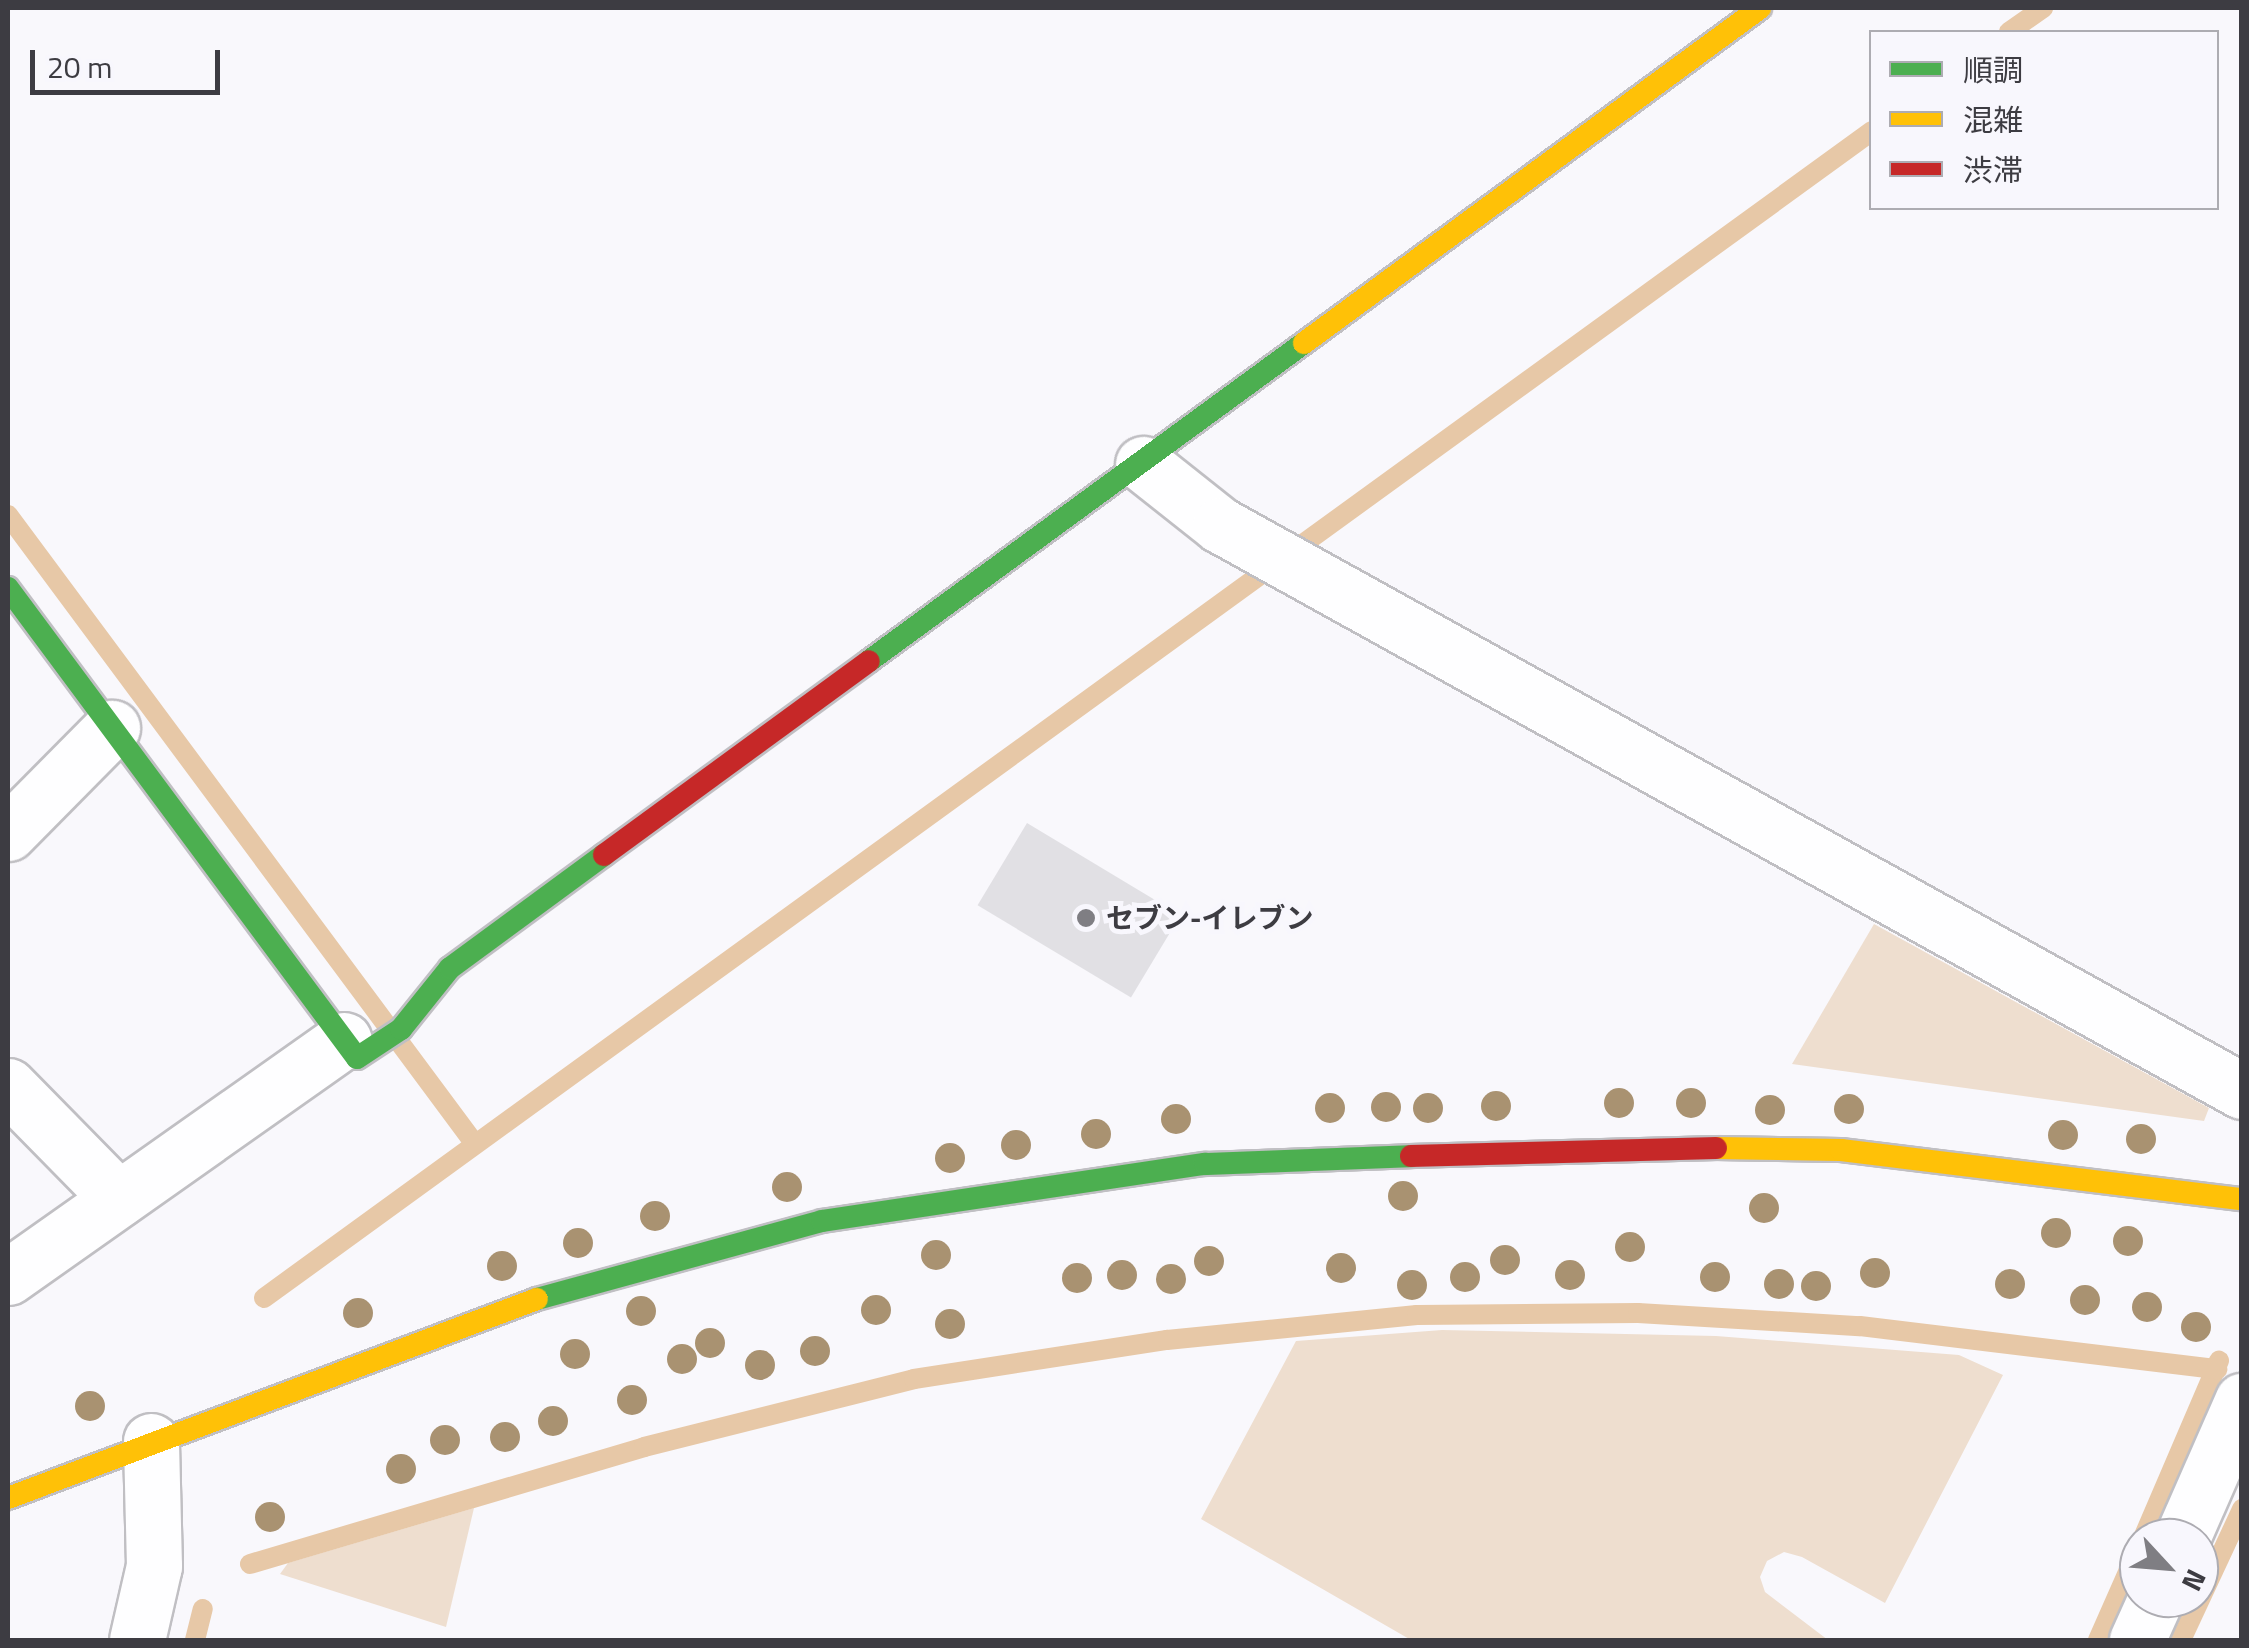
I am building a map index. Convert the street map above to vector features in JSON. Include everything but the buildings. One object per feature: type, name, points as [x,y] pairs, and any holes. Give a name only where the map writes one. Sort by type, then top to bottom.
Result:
[{"type":"street","points":[[8,1277],[119,1199],[362,1042],[401,1029],[450,968],[1144,464],[1200,414],[1760,8]]},
{"type":"street","points":[[1144,464],[1220,524],[2242,1091]]},
{"type":"street","points":[[8,588],[112,728],[362,1042]]},
{"type":"street","points":[[8,833],[112,728]]},
{"type":"street","points":[[8,1086],[119,1199]]},
{"type":"street","points":[[8,1498],[517,1304],[822,1221],[1204,1164],[1646,1147],[1841,1150],[2242,1199]]},
{"type":"street","points":[[2191,1518],[2242,1401]]},
{"type":"street","points":[[137,1640],[154,1566],[151,1441]]},
{"type":"shaded area","points":[[1874,924],[2209,1108],[2204,1121],[1792,1064]]},
{"type":"shaded area","points":[[1442,1330],[1716,1336],[1959,1355],[2003,1375],[1885,1603],[1802,1557],[1784,1552],[1767,1561],[1760,1577],[1765,1592],[1828,1640],[1411,1640],[1201,1519],[1296,1341]]},
{"type":"shaded area","points":[[474,1508],[446,1627],[280,1574],[288,1563]]},
{"type":"waterway","points":[[2012,30],[2043,8]]},
{"type":"waterway","points":[[264,1298],[1869,133]]},
{"type":"waterway","points":[[8,515],[475,1144]]},
{"type":"waterway","points":[[250,1564],[644,1447],[914,1379],[1167,1340],[1417,1315],[1638,1313],[1860,1326],[2217,1369]]},
{"type":"waterway","points":[[2152,1518],[2219,1361]]},
{"type":"waterway","points":[[2181,1640],[2242,1509]]},
{"type":"waterway","points":[[2098,1640],[2119,1592]]},
{"type":"waterway","points":[[195,1640],[203,1609]]},
{"type":"traffic: fast","points":[[869,661],[1304,343]]},
{"type":"traffic: fast","points":[[8,588],[357,1058],[401,1029],[450,968],[604,855]]},
{"type":"traffic: fast","points":[[537,1299],[822,1221],[1205,1164],[1411,1156]]},
{"type":"traffic: slow","points":[[1304,343],[1760,8]]},
{"type":"traffic: slow","points":[[1716,1148],[1841,1150],[2242,1199]]},
{"type":"traffic: slow","points":[[8,1498],[537,1299]]},
{"type":"traffic: jam","points":[[604,855],[869,661]]},
{"type":"traffic: jam","points":[[1411,1156],[1716,1148]]},
{"type":"place","name":"セブン-イレブン","points":[[1086,918]]}]
